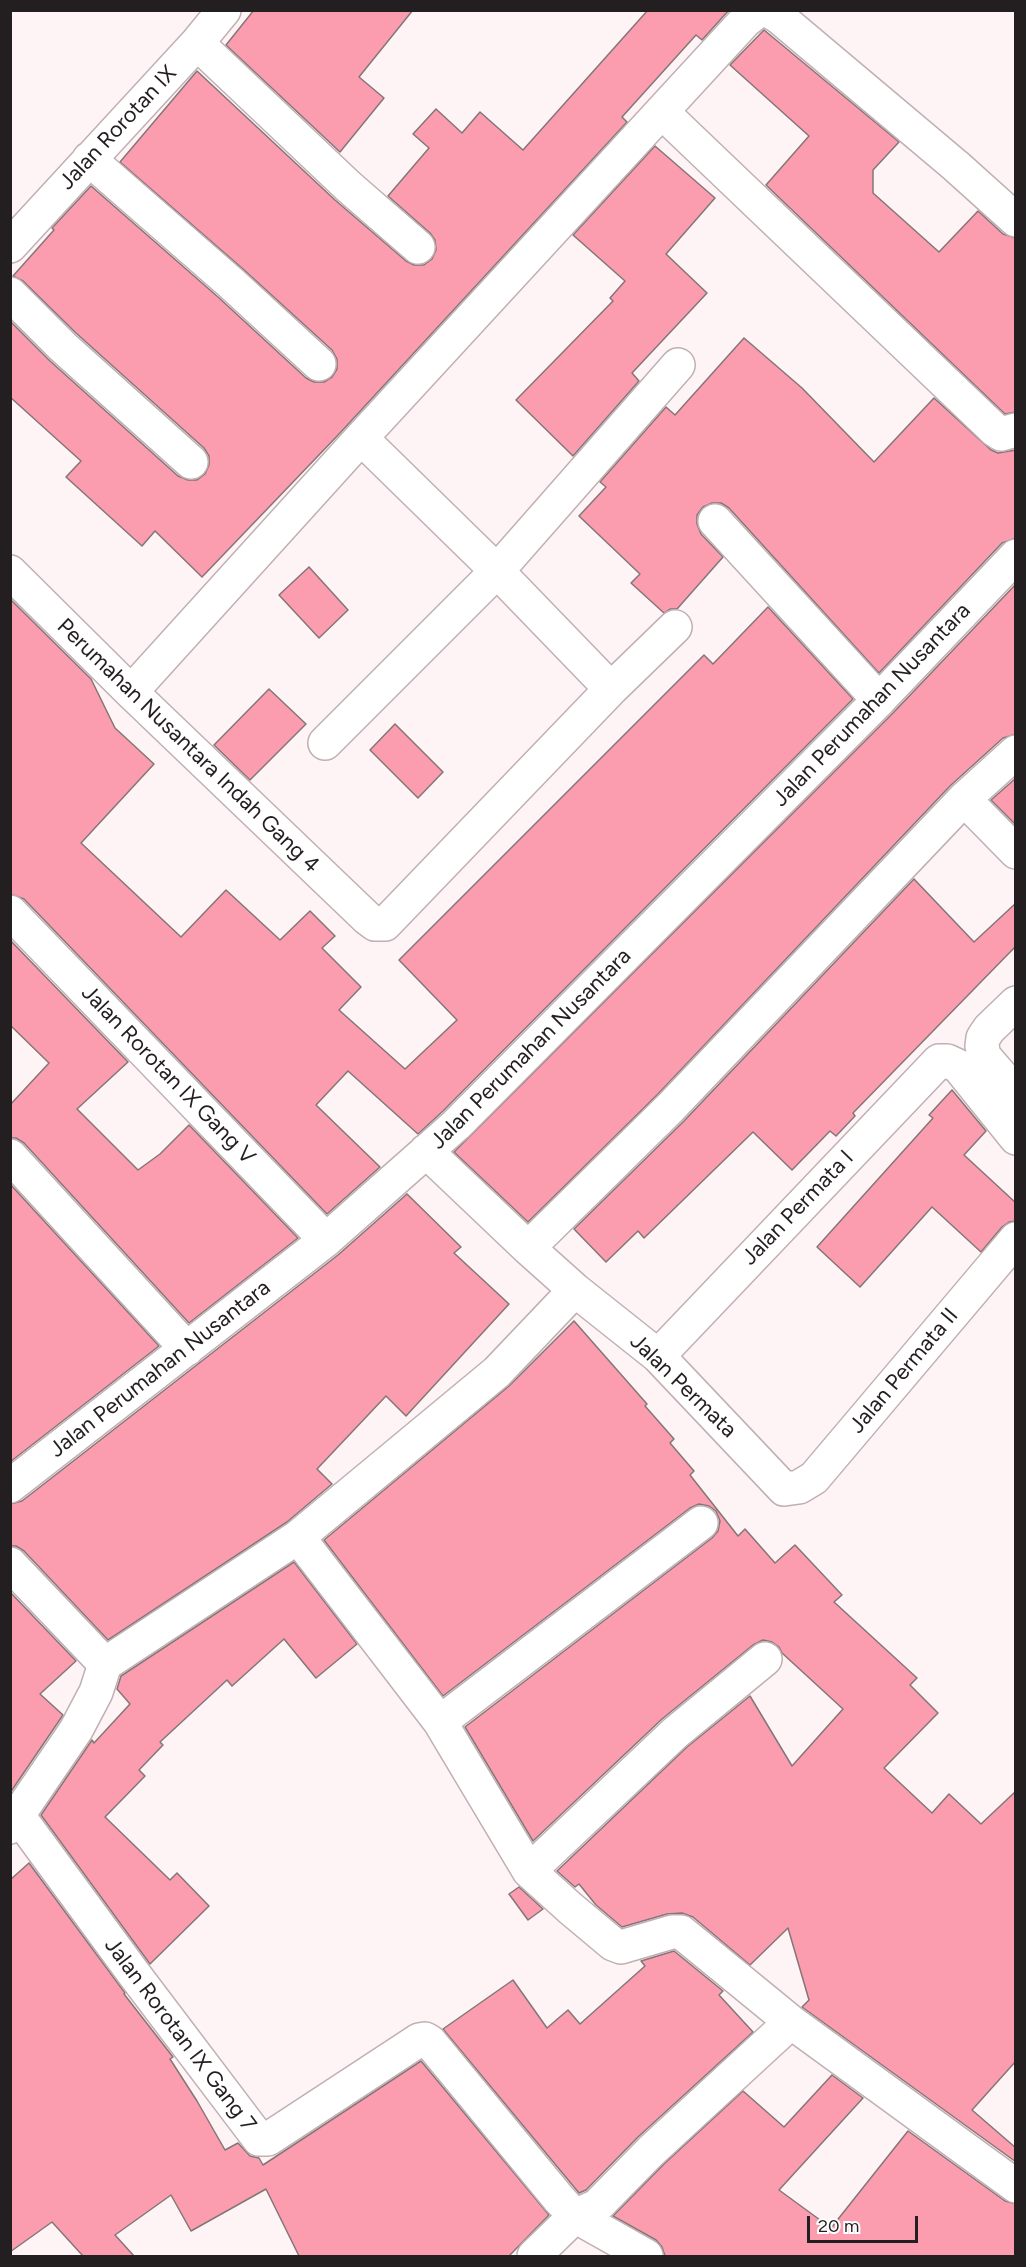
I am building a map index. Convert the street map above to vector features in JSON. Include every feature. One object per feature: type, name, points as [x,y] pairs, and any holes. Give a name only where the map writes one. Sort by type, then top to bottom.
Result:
[{"type":"street","name":"Jalan Rorotan IX","points":[[10,246],[197,43],[224,10]]},
{"type":"street","points":[[131,693],[361,438],[745,21],[759,10]]},
{"type":"street","points":[[768,10],[956,166],[1016,220]]},
{"type":"street","points":[[197,43],[348,186],[418,247]]},
{"type":"street","points":[[662,112],[792,234],[994,430],[1001,434],[1016,430]]},
{"type":"street","points":[[89,159],[231,283],[319,364]]},
{"type":"street","points":[[10,294],[63,347],[191,462]]},
{"type":"street","points":[[324,743],[497,571],[678,365]]},
{"type":"street","points":[[361,438],[497,571],[611,689],[675,627]]},
{"type":"street","points":[[715,521],[879,700]]},
{"type":"street","name":"Jalan Perumahan Nusantara","points":[[10,1486],[326,1240],[456,1125],[879,700],[1016,556]]},
{"type":"street","name":"Perumahan Nusantara Indah Gang 4","points":[[10,572],[131,693],[375,924],[385,924],[611,689]]},
{"type":"street","points":[[528,1248],[670,1108],[964,800],[1016,752]]},
{"type":"street","points":[[964,800],[1016,852]]},
{"type":"street","name":"Jalan Rorotan IX Gang V","points":[[10,912],[326,1240]]},
{"type":"street","points":[[1016,1003],[989,1029],[983,1038],[982,1046],[984,1056],[1016,1093]]},
{"type":"street","name":"Jalan Permata I","points":[[657,1356],[939,1061],[947,1061],[958,1066],[1016,1138]]},
{"type":"street","points":[[10,1156],[187,1349]]},
{"type":"street","name":"Jalan Perumahan Nusantara","points":[[413,1162],[528,1248],[575,1290]]},
{"type":"street","name":"Jalan Permata II","points":[[784,1489],[799,1487],[814,1478],[1016,1239]]},
{"type":"street","points":[[15,1822],[76,1730],[96,1692],[105,1665],[298,1537],[497,1372],[575,1290]]},
{"type":"street","name":"Jalan Permata","points":[[575,1290],[657,1356],[784,1489]]},
{"type":"street","points":[[440,1722],[701,1523]]},
{"type":"street","points":[[298,1537],[440,1722],[529,1870],[613,1944],[621,1947],[672,1932],[681,1932],[791,2022],[1016,2186]]},
{"type":"street","points":[[10,1564],[105,1665]]},
{"type":"street","points":[[529,1870],[675,1733],[765,1659]]},
{"type":"street","name":"Jalan Rorotan IX Gang 7","points":[[15,1822],[256,2137],[268,2139],[419,2040],[425,2039],[430,2042],[575,2216]]},
{"type":"street","points":[[534,2256],[575,2216],[597,2206],[651,2151],[791,2022]]},
{"type":"street","points":[[575,2216],[646,2256]]},
{"type":"building","points":[[254,10],[413,10],[359,77],[384,98],[340,152],[226,45]]},
{"type":"building","points":[[648,10],[729,10],[702,40],[696,35],[622,117],[627,122],[340,433],[202,577],[155,531],[142,546],[66,477],[81,461],[10,397],[10,321],[50,361],[178,476],[188,480],[197,480],[205,474],[209,465],[209,456],[204,448],[76,333],[23,281],[13,276],[54,230],[52,228],[91,186],[218,297],[306,378],[314,382],[324,382],[332,377],[337,369],[337,359],[332,350],[120,162],[197,71],[335,200],[406,261],[414,265],[424,265],[432,259],[436,250],[435,240],[388,196],[429,148],[413,134],[436,109],[462,133],[480,112],[523,150]]},
{"type":"building","points":[[764,30],[899,142],[873,170],[873,193],[939,252],[978,211],[1003,234],[1016,238],[1016,412],[1005,414],[766,185],[809,136],[730,65]]},
{"type":"building","points":[[655,146],[715,198],[666,254],[707,293],[632,373],[639,381],[573,456],[516,400],[613,301],[610,298],[625,281],[573,235]]},
{"type":"building","points":[[744,338],[802,388],[874,462],[934,398],[991,450],[998,453],[1016,450],[1016,538],[1002,543],[879,673],[729,508],[721,503],[712,503],[703,507],[697,515],[697,524],[701,534],[723,557],[677,609],[670,609],[664,613],[631,583],[640,574],[579,516],[606,487],[600,482],[666,407],[675,415]]},
{"type":"building","points":[[309,567],[348,610],[319,638],[279,595]]},
{"type":"building","points":[[1016,584],[1016,734],[1003,738],[950,786],[657,1095],[528,1222],[454,1152],[893,713]]},
{"type":"building","points":[[10,599],[91,679],[115,728],[154,764],[81,843],[181,937],[226,890],[280,940],[310,911],[335,936],[322,948],[361,987],[339,1010],[405,1069],[457,1020],[399,960],[704,655],[713,664],[768,607],[853,699],[418,1134],[348,1071],[316,1105],[380,1167],[327,1214],[24,899],[10,894]]},
{"type":"building","points":[[269,689],[306,724],[250,780],[214,745]]},
{"type":"building","points":[[395,724],[443,772],[418,798],[370,750]]},
{"type":"building","points":[[1016,778],[1016,825],[991,800]]},
{"type":"building","points":[[914,879],[974,942],[1016,903],[1016,946],[853,1113],[855,1116],[836,1136],[830,1131],[792,1170],[753,1132],[644,1238],[638,1231],[606,1262],[574,1229],[684,1121]]},
{"type":"building","points":[[10,940],[128,1062],[77,1109],[138,1170],[160,1154],[189,1125],[298,1238],[189,1323],[24,1143],[16,1138],[10,1138],[10,1105],[49,1063],[10,1025]]},
{"type":"building","points":[[952,1090],[986,1131],[964,1155],[1016,1203],[1016,1221],[1009,1222],[1002,1227],[981,1252],[932,1207],[860,1287],[817,1247],[933,1118],[929,1115]]},
{"type":"building","points":[[10,1184],[159,1346],[10,1462]]},
{"type":"building","points":[[407,1194],[461,1247],[454,1253],[509,1304],[406,1416],[386,1396],[317,1469],[332,1484],[287,1522],[108,1640],[24,1551],[16,1546],[10,1546],[10,1504],[22,1501],[338,1255]]},
{"type":"building","points":[[574,1321],[647,1404],[645,1406],[674,1439],[670,1443],[694,1471],[690,1475],[738,1536],[745,1529],[775,1563],[795,1545],[842,1595],[834,1602],[917,1678],[910,1685],[938,1713],[884,1768],[932,1813],[949,1794],[981,1824],[1016,1791],[1016,2061],[972,2110],[1016,2148],[1016,2162],[802,2007],[809,2000],[788,1928],[750,1965],[693,1917],[682,1913],[667,1914],[622,1927],[596,1905],[579,1884],[575,1887],[557,1871],[687,1747],[750,1696],[792,1766],[843,1709],[782,1653],[779,1647],[763,1640],[753,1645],[662,1719],[533,1841],[465,1727],[712,1538],[718,1531],[720,1521],[716,1511],[709,1506],[699,1504],[690,1508],[443,1696],[324,1540],[509,1386]]},
{"type":"building","points":[[294,1562],[357,1644],[316,1678],[284,1639],[232,1686],[227,1680],[160,1742],[163,1745],[139,1770],[145,1776],[105,1817],[170,1880],[177,1873],[209,1906],[150,1964],[41,1815],[92,1740],[94,1743],[130,1704],[117,1689],[121,1676]]},
{"type":"building","points":[[10,1592],[76,1661],[40,1694],[63,1715],[10,1793]]},
{"type":"building","points":[[29,1863],[173,2057],[170,2059],[225,2150],[238,2143],[250,2156],[259,2158],[263,2165],[421,2061],[549,2215],[509,2256],[299,2256],[266,2189],[191,2231],[171,2195],[115,2235],[134,2256],[83,2256],[52,2222],[10,2252],[10,1880]]},
{"type":"building","points":[[519,1887],[543,1909],[528,1920],[509,1894]]},
{"type":"building","points":[[674,1951],[723,1991],[719,1995],[753,2032],[638,2137],[586,2190],[579,2193],[443,2029],[513,1980],[547,2028],[568,2010],[580,2024],[645,1966],[641,1961]]},
{"type":"building","points":[[832,2075],[863,2098],[779,2190],[831,2228],[908,2131],[1005,2201],[1016,2204],[1016,2256],[665,2256],[656,2240],[613,2216],[664,2164],[743,2091],[784,2127]]}]
